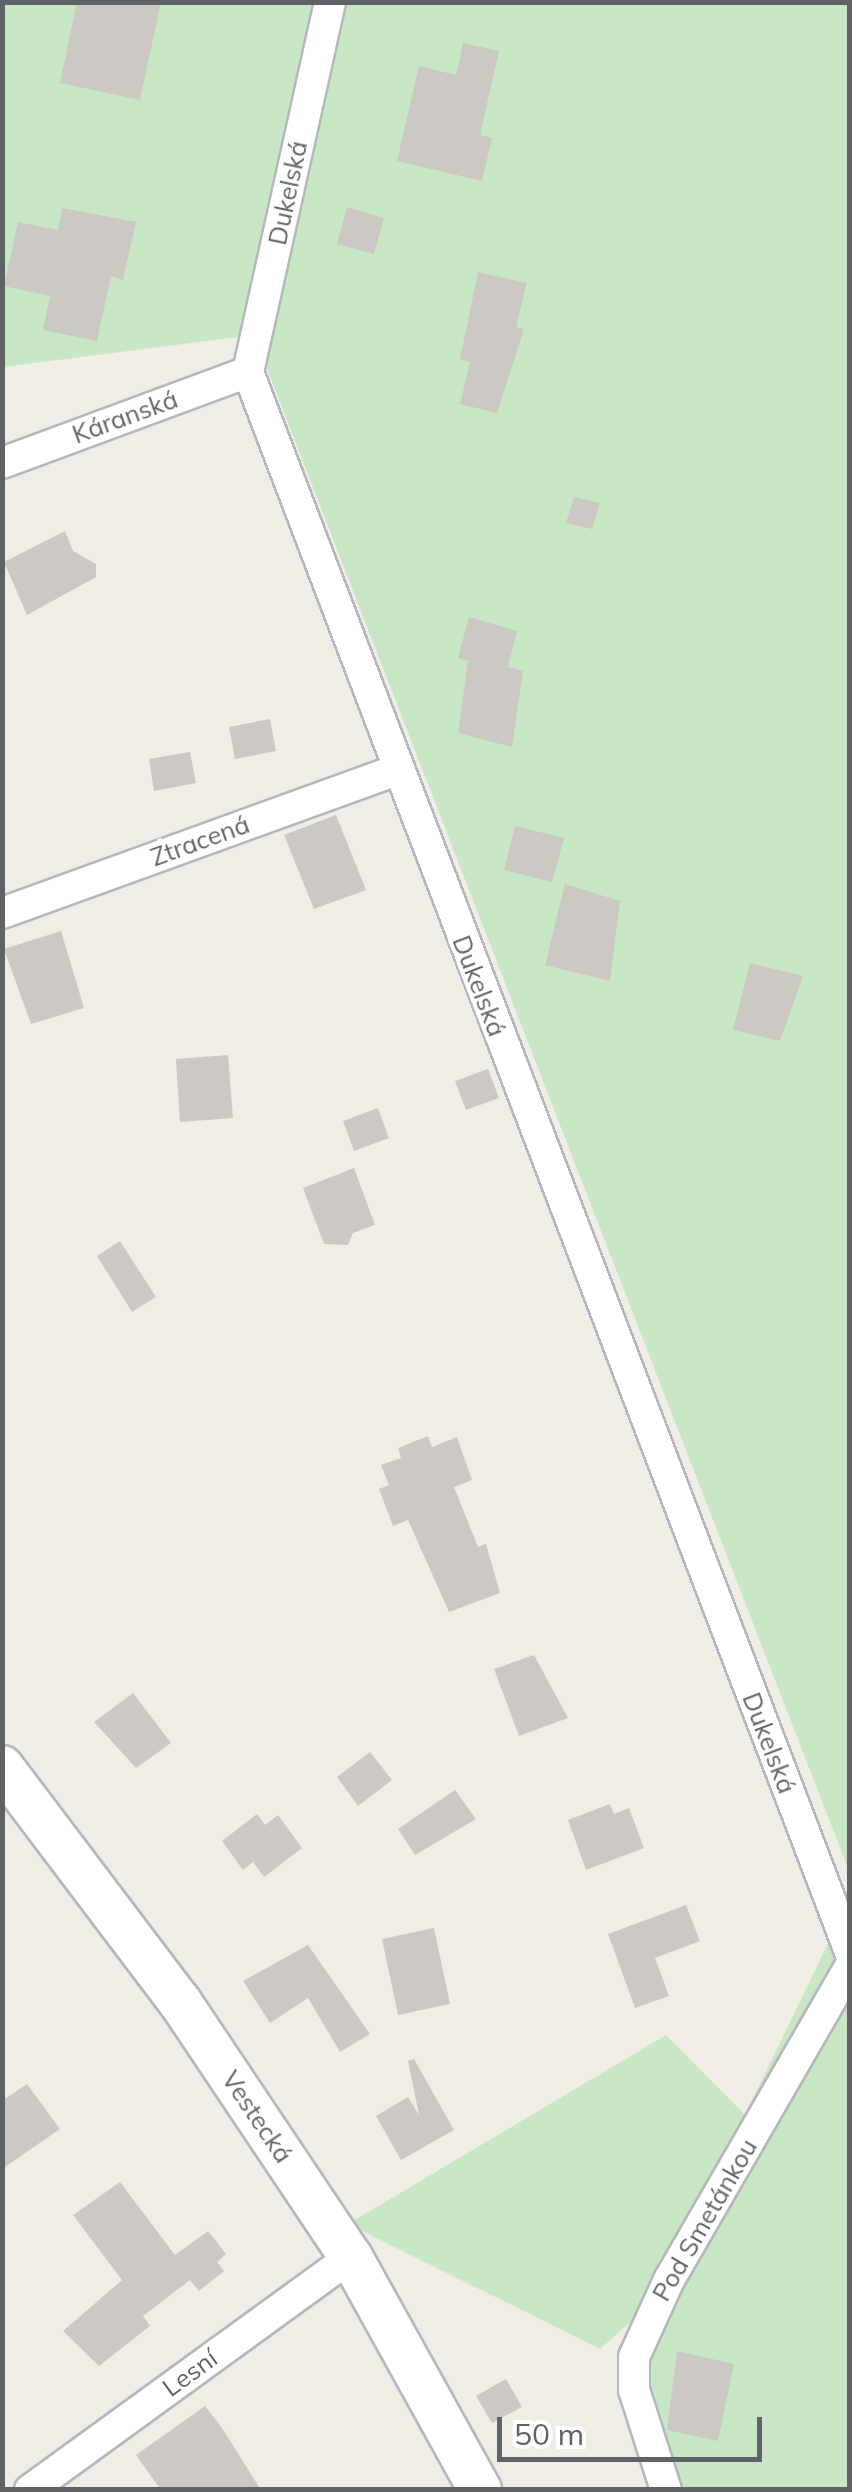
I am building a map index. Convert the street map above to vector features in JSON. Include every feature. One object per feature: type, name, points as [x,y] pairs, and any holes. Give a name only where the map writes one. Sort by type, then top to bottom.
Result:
[{"type":"street","name":"Dukelská","points":[[330,2],[248,372],[850,1952]]},
{"type":"street","name":"Káranská","points":[[2,463],[248,372]]},
{"type":"street","name":"Ztracená","points":[[2,913],[397,770]]},
{"type":"street","name":"Vestecká","points":[[2,1767],[180,2002],[351,2258],[480,2490]]},
{"type":"street","name":"Pod Smetánkou","points":[[666,2490],[634,2390],[634,2357],[669,2280],[850,1966]]},
{"type":"street","name":"Lesní","points":[[30,2490],[351,2258]]},
{"type":"green space","points":[[2,3],[849,3],[849,1871],[254,335],[3,367]]},
{"type":"green space","points":[[849,1900],[849,2489],[666,2489],[647,2357],[684,2275],[600,2349],[348,2224],[666,2035],[745,2115]]},
{"type":"building","points":[[77,2],[161,2],[140,100],[60,83]]},
{"type":"building","points":[[463,43],[499,51],[480,135],[492,138],[482,181],[397,161],[419,66],[456,75]]},
{"type":"building","points":[[347,207],[384,218],[374,254],[337,244]]},
{"type":"building","points":[[62,208],[136,222],[123,280],[111,276],[97,341],[43,330],[50,296],[4,286],[18,222],[58,230]]},
{"type":"building","points":[[478,272],[527,283],[516,327],[524,329],[497,413],[460,404],[470,362],[460,359]]},
{"type":"building","points":[[574,497],[600,503],[592,529],[566,523]]},
{"type":"building","points":[[65,531],[73,551],[96,564],[96,577],[27,615],[4,562]]},
{"type":"building","points":[[469,617],[517,631],[508,667],[523,671],[512,747],[458,733],[468,661],[458,658]]},
{"type":"building","points":[[270,719],[276,751],[235,759],[229,727]]},
{"type":"building","points":[[190,752],[196,783],[154,791],[149,759]]},
{"type":"building","points":[[336,815],[366,890],[314,909],[284,835]]},
{"type":"building","points":[[515,826],[564,838],[552,882],[504,870]]},
{"type":"building","points":[[565,884],[620,901],[610,981],[545,965]]},
{"type":"building","points":[[61,931],[84,1008],[31,1024],[4,949]]},
{"type":"building","points":[[750,963],[803,976],[780,1041],[733,1030]]},
{"type":"building","points":[[228,1055],[233,1118],[180,1122],[176,1059]]},
{"type":"building","points":[[488,1069],[499,1098],[466,1110],[455,1081]]},
{"type":"building","points":[[378,1108],[389,1138],[354,1151],[343,1121]]},
{"type":"building","points":[[354,1168],[375,1225],[353,1233],[348,1245],[324,1244],[303,1188]]},
{"type":"building","points":[[120,1241],[156,1297],[132,1312],[97,1256]]},
{"type":"building","points":[[428,1436],[432,1447],[457,1437],[472,1480],[454,1487],[478,1547],[486,1544],[500,1593],[449,1612],[408,1520],[393,1526],[379,1489],[389,1485],[381,1465],[401,1458],[398,1448]]},
{"type":"building","points":[[534,1655],[568,1718],[519,1736],[494,1669]]},
{"type":"building","points":[[133,1693],[171,1743],[136,1768],[94,1722]]},
{"type":"building","points":[[370,1752],[392,1780],[358,1806],[337,1777]]},
{"type":"building","points":[[455,1790],[476,1819],[415,1855],[398,1829]]},
{"type":"building","points":[[610,1804],[614,1814],[629,1808],[644,1848],[586,1870],[568,1820]]},
{"type":"building","points":[[257,1814],[265,1825],[278,1815],[302,1848],[264,1877],[253,1862],[243,1870],[222,1841]]},
{"type":"building","points":[[686,1905],[700,1941],[655,1958],[669,1996],[635,2008],[608,1934]]},
{"type":"building","points":[[434,1928],[450,2004],[398,2015],[382,1939]]},
{"type":"building","points":[[308,1945],[370,2034],[340,2052],[308,1998],[270,2023],[243,1981]]},
{"type":"building","points":[[414,2059],[454,2130],[401,2160],[376,2116],[408,2097],[419,2115],[408,2061]]},
{"type":"building","points":[[27,2084],[60,2129],[2,2169],[2,2101]]},
{"type":"building","points":[[120,2182],[175,2255],[208,2231],[226,2254],[217,2262],[224,2271],[199,2291],[190,2280],[143,2316],[150,2326],[99,2366],[63,2331],[122,2280],[73,2215]]},
{"type":"building","points":[[677,2351],[734,2364],[718,2441],[667,2430]]},
{"type":"building","points":[[506,2379],[522,2407],[492,2423],[476,2396]]},
{"type":"building","points":[[205,2406],[261,2490],[161,2490],[136,2455]]}]
